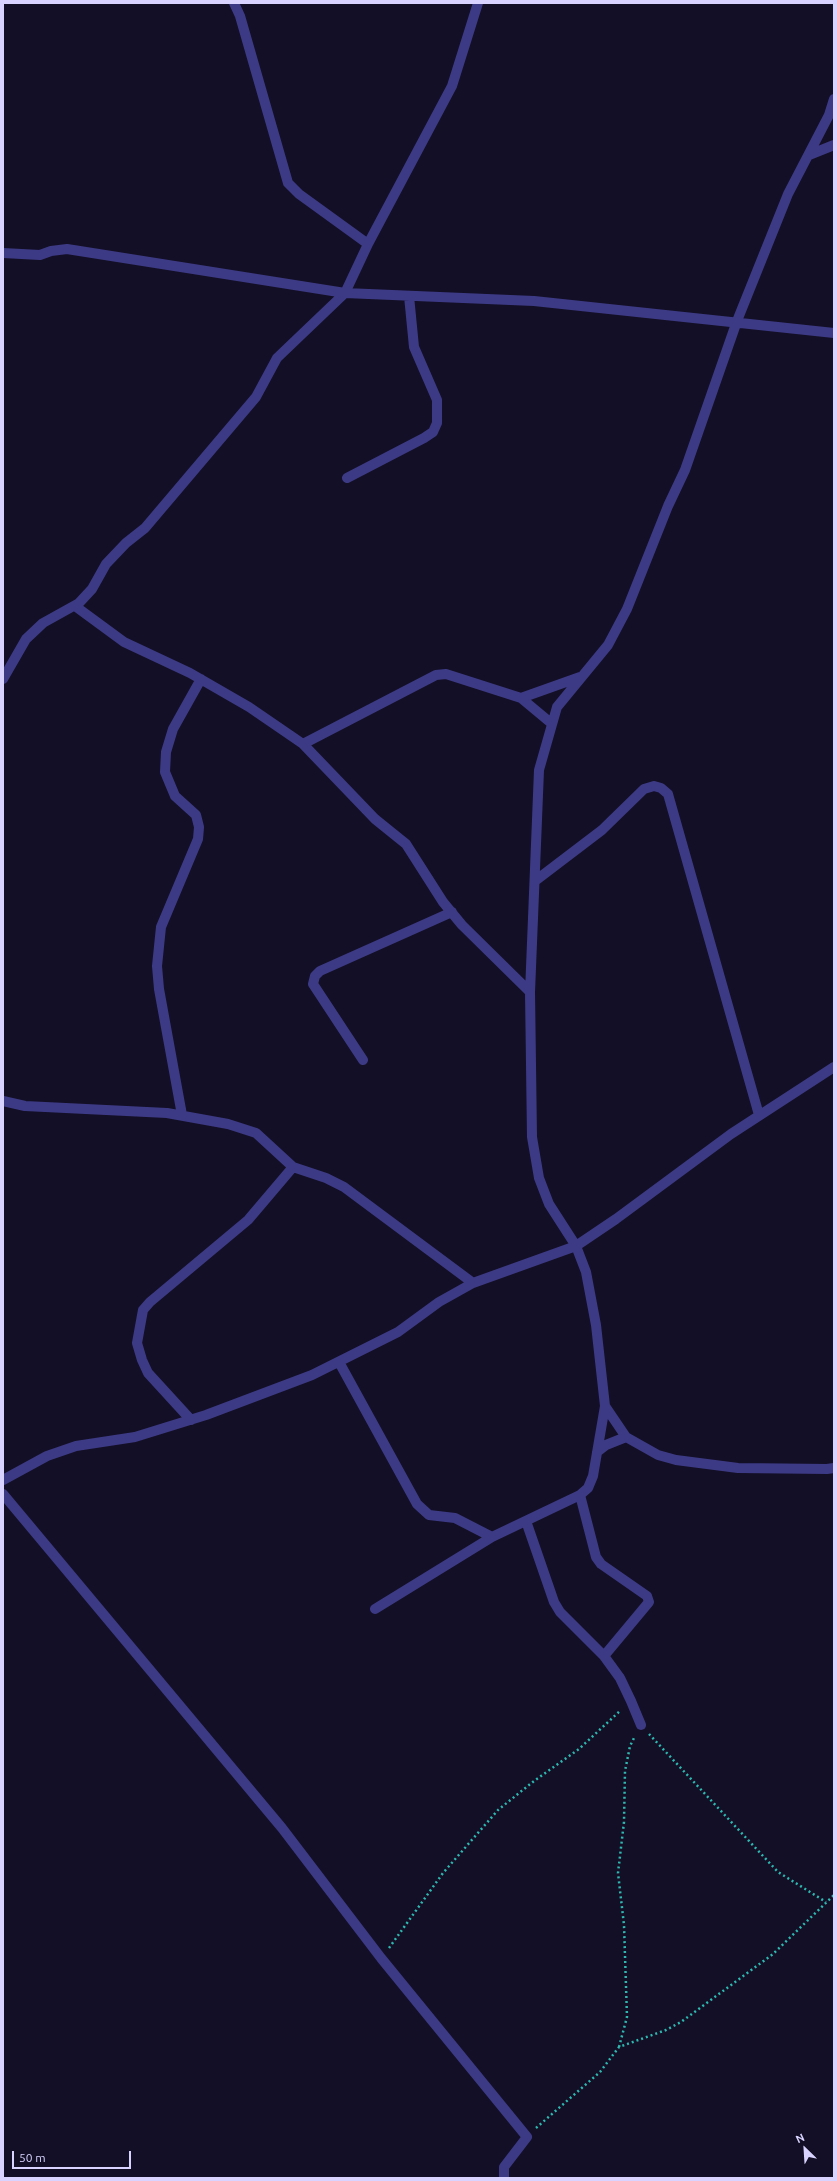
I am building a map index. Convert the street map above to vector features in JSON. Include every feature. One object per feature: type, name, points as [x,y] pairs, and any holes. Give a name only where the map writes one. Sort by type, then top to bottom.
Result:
[{"type":"street","points":[[234,3],[240,16],[288,183],[299,194],[368,244]]},
{"type":"street","points":[[3,679],[26,639],[35,630],[75,606],[92,589],[106,564],[126,543],[145,528],[256,397],[276,358],[288,345],[315,324],[345,293],[368,244],[452,86],[478,3]]},
{"type":"street","points":[[375,1609],[492,1537],[580,1495],[588,1488],[593,1476],[605,1406],[593,1312],[586,1272],[576,1246],[549,1204],[538,1171],[532,1138],[530,992],[539,770],[556,708],[608,645],[628,609],[668,506],[685,470],[737,321],[788,194],[829,116],[834,99]]},
{"type":"street","points":[[809,155],[834,145]]},
{"type":"street","points":[[3,253],[40,255],[51,251],[67,249],[345,293],[542,302],[737,321],[834,333]]},
{"type":"street","points":[[347,478],[424,438],[433,432],[437,423],[437,400],[414,347],[409,296]]},
{"type":"street","points":[[75,606],[124,642],[201,679],[249,707],[302,744],[375,819],[406,844],[462,925],[530,992]]},
{"type":"street","points":[[302,744],[436,675],[446,674],[521,698],[551,723]]},
{"type":"street","points":[[521,698],[581,677]]},
{"type":"street","points":[[182,1115],[159,989],[157,966],[161,927],[198,838],[199,827],[196,815],[175,796],[165,772],[166,752],[173,729],[201,679]]},
{"type":"street","points":[[534,881],[602,830],[644,790],[654,786],[661,788],[668,794],[759,1115]]},
{"type":"street","points":[[362,1060],[313,984],[314,976],[452,912]]},
{"type":"street","points":[[3,1480],[47,1456],[76,1446],[135,1437],[191,1420],[312,1375],[398,1332],[439,1302],[473,1283],[576,1246],[759,1115],[834,1067]]},
{"type":"street","points":[[3,1101],[25,1106],[167,1112],[228,1124],[256,1133],[292,1167],[326,1178],[344,1187],[473,1283]]},
{"type":"street","points":[[191,1420],[148,1372],[142,1360],[137,1343],[143,1310],[150,1302],[248,1220],[292,1167]]},
{"type":"street","points":[[339,1362],[417,1504],[429,1515],[455,1518],[492,1537]]},
{"type":"street","points":[[605,1406],[626,1437],[658,1455],[693,1464],[738,1468],[834,1468]]},
{"type":"street","points":[[597,1452],[606,1445],[626,1437]]},
{"type":"street","points":[[3,1494],[282,1828],[381,1958],[527,2137],[504,2167],[504,2178]]},
{"type":"street","points":[[580,1495],[596,1557],[601,1564],[647,1596],[649,1602],[604,1656]]},
{"type":"street","points":[[526,1521],[554,1602],[560,1612],[604,1656],[620,1678],[641,1725]]},
{"type":"path","points":[[381,1958],[443,1873],[498,1810],[534,1781],[579,1749],[631,1701]]},
{"type":"path","points":[[527,2137],[600,2072],[619,2048],[627,2017],[624,1925],[618,1873],[624,1822],[625,1771],[630,1746],[641,1725],[778,1872],[826,1902]]},
{"type":"path","points":[[619,2048],[666,2030],[681,2022],[773,1954],[834,1895]]}]
